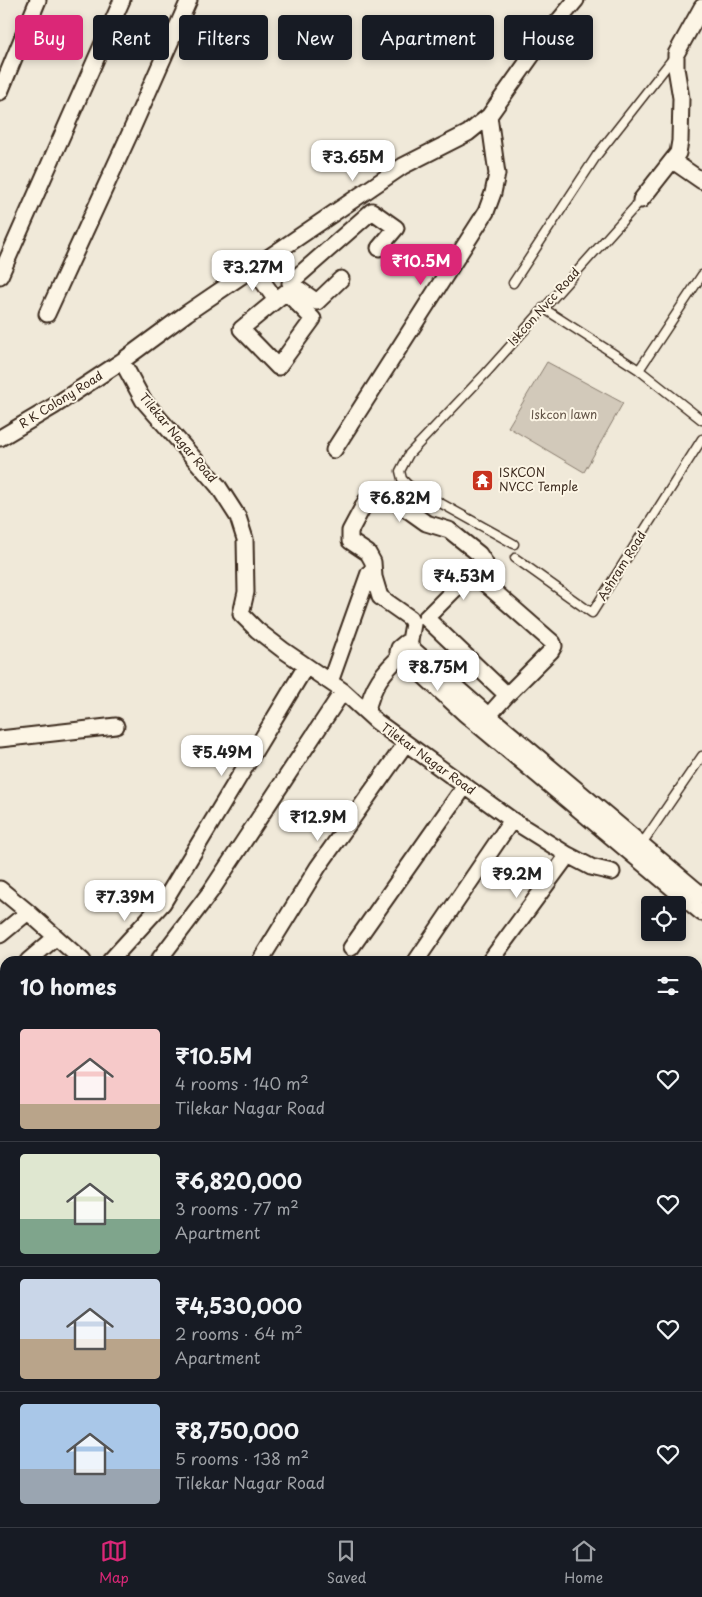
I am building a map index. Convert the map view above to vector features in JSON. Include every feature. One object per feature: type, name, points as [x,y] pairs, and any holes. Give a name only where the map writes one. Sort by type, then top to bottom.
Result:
[{"type":"street","points":[[0,92],[38,0]]},
{"type":"street","points":[[0,276],[122,0]]},
{"type":"street","points":[[47,314],[189,0]]},
{"type":"street","points":[[122,361],[187,313],[403,166],[468,133],[489,116],[545,37],[576,0]]},
{"type":"street","points":[[676,54],[702,7]]},
{"type":"street","name":"Iskcon Nvcc Road","points":[[641,200],[678,153],[680,141],[680,98],[676,54]]},
{"type":"street","points":[[334,450],[486,212],[497,174],[489,116]]},
{"type":"street","points":[[673,161],[702,182]]},
{"type":"street","points":[[341,279],[317,302],[290,283],[372,210],[396,228],[379,248]]},
{"type":"street","points":[[317,225],[334,244]]},
{"type":"street","points":[[253,268],[276,300]]},
{"type":"street","points":[[286,292],[313,319],[278,367],[241,329],[276,300],[286,292]]},
{"type":"street","name":"R K Colony Road","points":[[0,438],[54,406],[122,361]]},
{"type":"street","name":"Tilekar Nagar Road","points":[[122,361],[143,400],[218,486],[238,517],[245,539],[246,592],[242,614],[257,630],[343,691],[377,722],[512,820],[591,867],[612,872]]},
{"type":"street","points":[[367,711],[369,700],[377,682],[391,664],[406,650],[413,624],[410,618],[380,596],[374,577],[373,562],[368,553],[350,541],[350,532],[366,501],[371,498],[395,501],[426,523],[449,530],[468,544],[485,562],[486,570],[480,579]]},
{"type":"street","points":[[484,721],[554,646],[553,643],[472,572],[426,618],[508,695]]},
{"type":"street","points":[[330,682],[369,574]]},
{"type":"street","points":[[406,650],[484,721],[638,849],[701,905]]},
{"type":"street","points":[[114,956],[162,903],[306,666]]},
{"type":"street","points":[[162,956],[211,891],[343,691]]},
{"type":"street","points":[[0,739],[116,726]]},
{"type":"street","points":[[263,956],[318,868],[406,743]]},
{"type":"street","points":[[351,948],[465,786]]},
{"type":"street","points":[[419,956],[512,820]]},
{"type":"street","points":[[494,956],[568,855]]},
{"type":"street","points":[[0,889],[77,956]]},
{"type":"street","points":[[0,935],[28,912]]},
{"type":"street","points":[[34,956],[56,937]]},
{"type":"lane","points":[[513,283],[597,155],[676,54]]},
{"type":"lane","name":"Iskcon Nvcc Road","points":[[514,544],[408,485],[402,478],[400,471],[409,454],[486,373],[641,200]]},
{"type":"lane","points":[[639,370],[702,275]]},
{"type":"lane","points":[[543,308],[639,370],[702,420]]},
{"type":"lane","name":"Ashram Road","points":[[516,558],[592,613],[702,439]]},
{"type":"lane","points":[[638,849],[702,756]]},
{"type":"green space","name":"Iskcon lawn","points":[[547,362],[623,403],[584,472],[508,427]]},
{"type":"place","name":"ISKCON NVCC Temple","points":[[483,480]]}]
